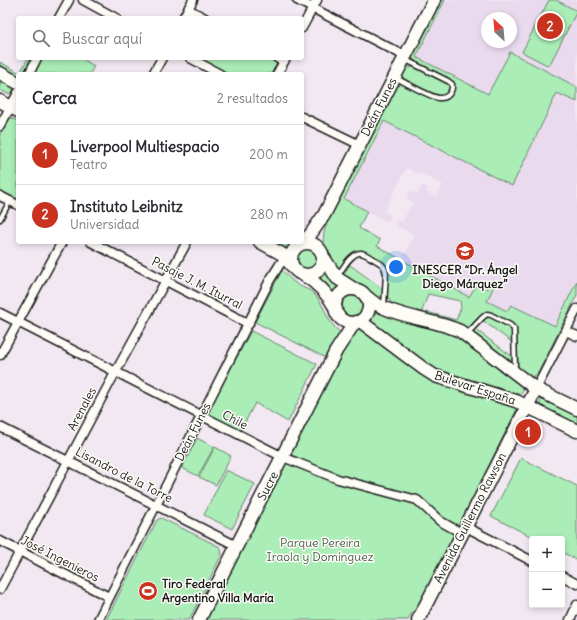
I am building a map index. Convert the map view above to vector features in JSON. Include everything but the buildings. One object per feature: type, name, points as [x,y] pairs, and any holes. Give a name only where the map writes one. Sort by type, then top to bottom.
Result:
[{"type":"main road","name":"Deán Funes","points":[[309,246],[434,0]]},
{"type":"main road","points":[[0,73],[16,82]]},
{"type":"main road","name":"Deán Funes","points":[[309,246],[319,238],[319,232],[324,215]]},
{"type":"main road","points":[[264,244],[282,254],[299,272],[312,279],[321,287],[339,314],[350,322],[357,321],[367,315],[369,306],[367,297],[359,290],[354,289],[336,278],[309,246]]},
{"type":"main road","points":[[309,246],[322,265],[318,272],[310,275],[299,272],[291,260],[292,252],[309,246]]},
{"type":"main road","points":[[339,314],[336,304],[340,295],[344,291],[354,289]]},
{"type":"main road","name":"Bulevar España","points":[[367,297],[373,303],[383,308],[447,326],[466,336],[536,389],[577,409]]},
{"type":"main road","name":"Sucre","points":[[199,620],[336,351],[344,330],[344,324],[339,314]]},
{"type":"main road","name":"Sucre","points":[[336,351],[357,321]]},
{"type":"main road","name":"Bulevar España","points":[[357,321],[435,376],[527,405],[577,431]]},
{"type":"main road","name":"Avenida Guillermo Rawson","points":[[418,620],[536,389]]},
{"type":"street","points":[[60,16],[69,0]]},
{"type":"street","points":[[83,0],[112,16]]},
{"type":"street","points":[[184,16],[193,0]]},
{"type":"street","points":[[297,0],[404,57]]},
{"type":"street","points":[[304,24],[317,0]]},
{"type":"street","points":[[188,9],[201,16]]},
{"type":"street","points":[[29,72],[36,60]]},
{"type":"street","points":[[154,72],[161,60]]},
{"type":"street","points":[[194,60],[216,72]]},
{"type":"street","points":[[279,72],[282,60]]},
{"type":"street","points":[[0,126],[16,96]]},
{"type":"street","points":[[304,118],[360,145]]},
{"type":"street","points":[[0,196],[16,204]]},
{"type":"street","points":[[0,355],[61,244]]},
{"type":"street","name":"Pasaje J. M. Iturral","points":[[95,244],[249,324]]},
{"type":"street","name":"Arenales","points":[[0,588],[69,461],[115,372],[186,244]]},
{"type":"street","name":"Deán Funes","points":[[98,620],[270,280],[285,258],[309,246]]},
{"type":"street","name":"Avenida Guillermo Rawson","points":[[536,389],[577,309]]},
{"type":"street","name":"Chile","points":[[0,313],[283,457],[338,479],[417,500],[440,521],[464,530],[529,560]]},
{"type":"street","points":[[566,331],[577,336]]},
{"type":"street","name":"Lisandro de la Torre","points":[[0,427],[237,546]]},
{"type":"street","name":"José Ingenieros","points":[[0,541],[109,598]]},
{"type":"street","points":[[565,578],[577,584]]},
{"type":"street","points":[[570,620],[577,605]]},
{"type":"lane","points":[[394,77],[437,98],[445,97],[450,94],[452,84],[404,57]]},
{"type":"lane","points":[[0,219],[10,201]]},
{"type":"lane","points":[[336,278],[356,254],[363,254],[381,264],[385,269],[386,274],[383,308]]},
{"type":"lane","points":[[466,336],[487,314],[512,326],[515,333],[516,374]]},
{"type":"shaded area","points":[[445,0],[577,0],[577,87],[510,52],[488,94],[416,57]]},
{"type":"shaded area","points":[[558,92],[577,102],[577,281],[555,326],[511,305],[508,311],[486,301],[494,286],[491,284],[488,290],[470,298],[402,259],[414,235],[395,225],[398,220],[402,222],[413,202],[406,198],[410,191],[417,194],[422,185],[428,188],[426,192],[436,197],[443,185],[407,168],[384,211],[391,215],[387,222],[344,199],[384,121],[512,185]]},
{"type":"green space","points":[[437,0],[445,0],[416,57],[488,94],[510,52],[577,87],[577,102],[557,93],[512,186],[384,121],[344,199],[367,211],[359,228],[380,240],[377,246],[469,297],[477,284],[488,289],[491,284],[494,286],[487,301],[507,311],[511,305],[555,326],[577,281],[577,295],[538,373],[533,377],[527,376],[518,368],[517,334],[515,326],[490,313],[468,329],[426,315],[427,312],[456,320],[461,308],[460,301],[428,294],[421,314],[394,306],[387,297],[387,270],[380,261],[359,251],[351,255],[339,271],[326,252],[324,246],[324,234],[329,219],[407,67],[411,68],[415,60],[412,58],[418,36]]},
{"type":"green space","points":[[549,0],[556,0],[577,11],[549,66],[522,52]]},
{"type":"green space","points":[[27,60],[30,60],[24,72],[21,72]]},
{"type":"green space","points":[[41,60],[84,60],[94,66],[91,72],[34,72]]},
{"type":"green space","points":[[203,60],[272,60],[278,63],[273,72],[225,72]]},
{"type":"green space","points":[[0,62],[18,72],[16,72],[16,76],[0,68]]},
{"type":"green space","points":[[0,78],[14,87],[12,93],[8,94],[0,90]]},
{"type":"green space","points":[[9,117],[16,120],[16,200],[0,192],[0,134]]},
{"type":"green space","points":[[273,244],[290,244],[283,249]]},
{"type":"green space","points":[[308,247],[316,250],[319,258],[316,266],[308,269],[300,266],[297,258],[300,250]]},
{"type":"green space","points":[[350,265],[383,289],[381,299],[379,300],[371,295],[362,286],[354,284],[341,277]]},
{"type":"green space","points":[[282,270],[295,283],[316,296],[329,320],[340,332],[326,358],[255,322]]},
{"type":"green space","points":[[325,272],[332,281],[340,287],[334,294],[327,284],[320,278]]},
{"type":"green space","points":[[348,294],[356,294],[363,301],[363,309],[356,316],[348,316],[341,309],[341,301]]},
{"type":"green space","points":[[375,310],[453,332],[523,386],[523,391],[517,396],[437,372],[369,321]]},
{"type":"green space","points":[[486,316],[492,317],[511,328],[513,333],[513,343],[482,320]]},
{"type":"green space","name":"Parque Pereira Iraola y Domínguez","points":[[359,327],[432,380],[446,386],[514,405],[517,409],[459,526],[456,527],[416,502],[452,531],[455,537],[418,609],[412,612],[408,620],[205,620],[339,354],[356,329]]},
{"type":"green space","points":[[475,329],[513,357],[512,364],[471,333]]},
{"type":"green space","points":[[251,331],[317,364],[288,422],[255,403],[241,430],[207,413]]},
{"type":"green space","points":[[542,398],[577,413],[577,427],[540,407],[540,400]]},
{"type":"green space","points":[[197,438],[214,447],[198,476],[182,468]]},
{"type":"green space","points":[[215,447],[231,456],[216,485],[199,477]]},
{"type":"green space","points":[[521,458],[577,486],[577,560],[565,554],[565,536],[530,536],[491,516]]},
{"type":"green space","points":[[226,470],[255,484],[232,529],[204,515]]},
{"type":"green space","points":[[161,518],[220,547],[222,554],[189,620],[106,620],[157,520]]},
{"type":"place","name":"Instituto Leibnitz","points":[[550,26]]},
{"type":"place","name":"INESCER “Dr. Ángel Diego Márquez”","points":[[465,251]]},
{"type":"place","name":"Liverpool Multiespacio","points":[[528,432]]},
{"type":"place","name":"Tiro Federal Argentino Villa María","points":[[148,591]]}]
